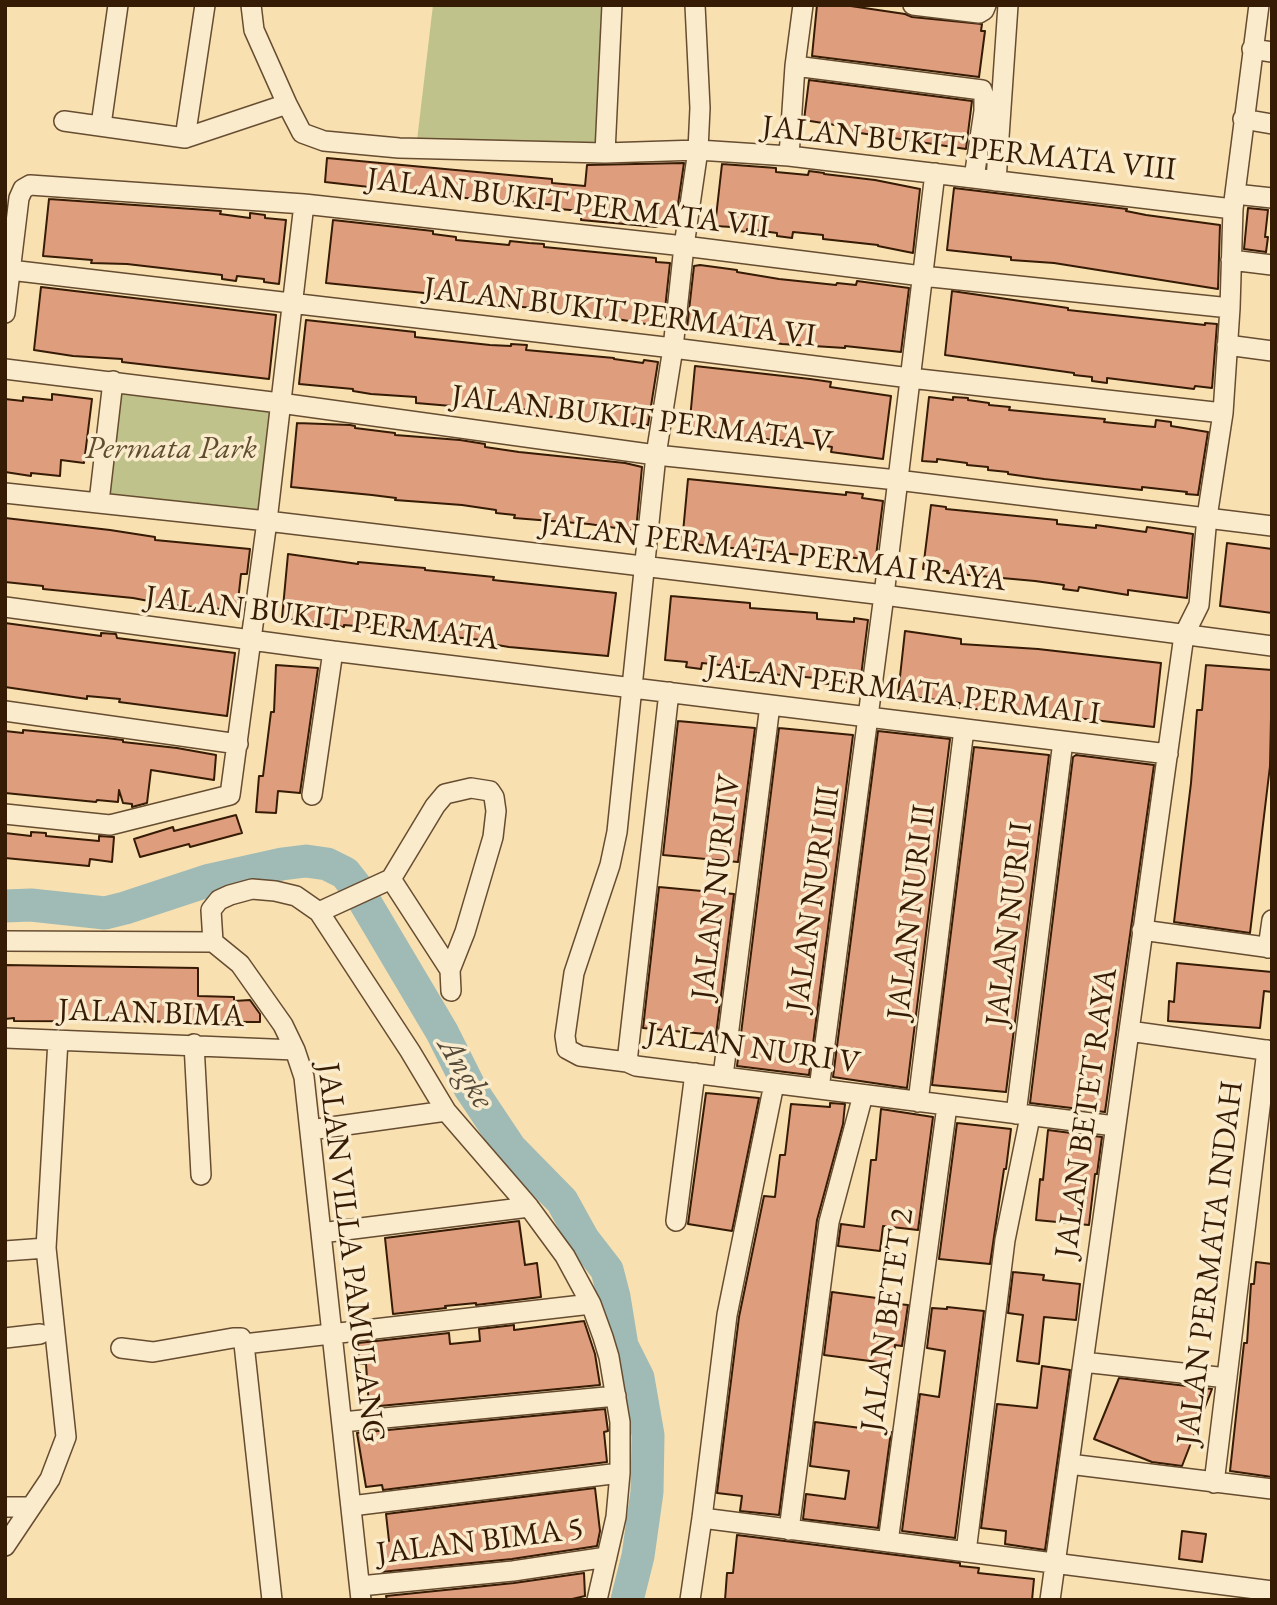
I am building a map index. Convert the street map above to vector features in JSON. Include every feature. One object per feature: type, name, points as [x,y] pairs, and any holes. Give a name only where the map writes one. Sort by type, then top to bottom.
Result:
[{"type":"street","points":[[101,125],[118,5]]},
{"type":"street","points":[[185,138],[205,5]]},
{"type":"street","name":"JALAN BUKIT PERMATA VIII","points":[[251,5],[254,30],[302,133],[324,141],[399,148],[605,153],[698,150],[789,156],[996,181],[1234,201],[1272,198]]},
{"type":"street","points":[[605,153],[612,5]]},
{"type":"street","points":[[627,1062],[580,1056],[570,1052],[565,1044],[574,973],[610,865],[617,832],[656,455],[673,348],[698,150],[700,108],[695,5]]},
{"type":"street","points":[[789,156],[795,66],[803,5]]},
{"type":"street","points":[[913,5],[978,13],[984,10],[986,5]]},
{"type":"street","points":[[996,181],[1008,5]]},
{"type":"street","name":"JALAN BETET RAYA","points":[[1050,1600],[1184,635],[1199,605],[1207,517],[1223,413],[1234,201],[1243,119],[1262,50],[1259,5]]},
{"type":"street","points":[[795,66],[982,90],[984,111],[974,178]]},
{"type":"street","points":[[64,121],[185,138],[287,104]]},
{"type":"street","points":[[1243,119],[1272,124]]},
{"type":"street","name":"JALAN NURI III","points":[[819,1089],[884,595],[935,173]]},
{"type":"street","name":"JALAN BUKIT PERMATA VII","points":[[5,313],[19,198],[23,190],[30,185],[304,204],[684,246],[922,276],[1230,308]]},
{"type":"street","points":[[5,814],[110,825],[230,795],[267,521],[304,204]]},
{"type":"street","points":[[1231,260],[1272,265]]},
{"type":"street","name":"JALAN BUKIT PERMATA VI","points":[[10,270],[1223,413]]},
{"type":"street","points":[[1227,345],[1272,351]]},
{"type":"street","name":"JALAN BUKIT PERMATA V","points":[[5,369],[280,403],[656,455],[897,480],[1272,526]]},
{"type":"street","points":[[99,502],[113,381]]},
{"type":"street","name":"JALAN PERMATA PERMAI RAYA","points":[[5,493],[267,521],[884,595],[1272,646]]},
{"type":"street","name":"JALAN BUKIT PERMATA","points":[[5,607],[631,688]]},
{"type":"street","points":[[312,795],[333,651]]},
{"type":"street","name":"JALAN PERMATA PERMAI I","points":[[631,688],[1168,754]]},
{"type":"street","name":"JALAN NURI V","points":[[669,692],[627,1062],[636,1066],[1115,1126]]},
{"type":"street","name":"JALAN NURI IV","points":[[723,1076],[770,705]]},
{"type":"street","points":[[5,711],[238,744]]},
{"type":"street","name":"JALAN NURI II","points":[[919,1102],[964,729]]},
{"type":"street","name":"JALAN NURI I","points":[[966,1552],[1023,1115],[1063,741]]},
{"type":"street","points":[[327,907],[384,883],[445,794],[471,788],[490,791],[494,797],[496,811],[492,837],[465,932],[450,970],[451,991]]},
{"type":"street","points":[[384,883],[450,970]]},
{"type":"street","points":[[5,941],[214,942],[211,910],[219,900],[252,889],[296,896],[327,907],[446,1111],[529,1207],[565,1256],[591,1304],[609,1357],[620,1422],[620,1473],[616,1517],[597,1600]]},
{"type":"street","points":[[1142,930],[1270,948],[1272,920]]},
{"type":"street","name":"JALAN VILLA PAMULANG","points":[[214,942],[240,964],[283,1026],[304,1077],[361,1593]]},
{"type":"street","points":[[1129,1031],[1269,1050]]},
{"type":"street","name":"JALAN BIMA","points":[[5,1038],[295,1050]]},
{"type":"street","points":[[5,1546],[50,1479],[66,1437],[46,1248],[58,1040]]},
{"type":"street","points":[[194,1044],[201,1175]]},
{"type":"street","name":"JALAN PERMATA INDAH","points":[[1214,1483],[1269,1050]]},
{"type":"street","points":[[676,1221],[695,1073]]},
{"type":"street","points":[[690,1600],[727,1315],[774,1084]]},
{"type":"street","points":[[789,1530],[829,1222],[863,1095]]},
{"type":"street","name":"JALAN BETET 2","points":[[888,1542],[947,1106]]},
{"type":"street","points":[[310,1130],[446,1111]]},
{"type":"street","points":[[321,1233],[529,1207]]},
{"type":"street","points":[[5,1251],[46,1248]]},
{"type":"street","points":[[244,1344],[591,1304]]},
{"type":"street","points":[[5,1338],[40,1334]]},
{"type":"street","points":[[121,1348],[153,1352],[241,1338],[244,1344],[272,1600]]},
{"type":"street","points":[[1083,1362],[1227,1378]]},
{"type":"street","points":[[342,1422],[616,1396]]},
{"type":"street","points":[[1069,1464],[1272,1489]]},
{"type":"street","points":[[351,1506],[620,1473]]},
{"type":"street","points":[[5,1507],[31,1507]]},
{"type":"street","points":[[702,1518],[1272,1591]]},
{"type":"street","name":"JALAN BIMA 5","points":[[361,1593],[607,1557]]},
{"type":"green space","points":[[433,5],[611,5],[609,152],[416,149]]},
{"type":"green space","name":"Permata Park","points":[[113,381],[280,403],[267,521],[99,502]]},
{"type":"building","points":[[817,5],[844,5],[912,17],[982,24],[981,31],[985,31],[979,77],[812,56]]},
{"type":"building","points":[[809,80],[972,101],[966,149],[840,130],[841,126],[804,120]]},
{"type":"building","points":[[327,158],[552,179],[552,183],[585,186],[587,165],[684,163],[675,225],[658,223],[657,227],[581,220],[582,211],[559,209],[559,205],[475,199],[325,182]]},
{"type":"building","points":[[722,164],[776,168],[776,172],[808,175],[809,171],[920,189],[913,253],[878,245],[823,239],[823,235],[793,232],[792,238],[777,236],[777,233],[747,229],[747,232],[732,230],[732,227],[715,226]]},
{"type":"building","points":[[954,188],[1127,209],[1126,211],[1146,215],[1220,225],[1218,289],[1054,263],[1011,260],[1011,257],[947,250]]},
{"type":"building","points":[[49,199],[221,211],[220,214],[250,218],[250,213],[286,220],[279,284],[264,282],[264,279],[237,276],[236,281],[222,279],[222,275],[43,256]]},
{"type":"building","points":[[1248,208],[1268,210],[1266,252],[1244,249]]},
{"type":"building","points":[[333,220],[433,231],[433,234],[456,237],[456,240],[509,245],[510,241],[544,244],[544,247],[656,258],[656,262],[670,263],[663,327],[542,311],[543,309],[458,304],[458,301],[434,299],[434,294],[326,283]]},
{"type":"building","points":[[694,266],[779,279],[836,285],[856,285],[857,281],[909,288],[901,352],[845,346],[782,344],[739,337],[739,334],[687,328]]},
{"type":"building","points":[[41,287],[276,315],[269,379],[34,350]]},
{"type":"building","points":[[952,291],[1068,310],[1205,325],[1217,324],[1212,388],[1195,386],[1194,389],[1107,378],[1107,383],[1092,381],[1092,377],[1074,373],[945,355]]},
{"type":"building","points":[[306,320],[415,332],[415,337],[490,345],[527,345],[526,350],[643,363],[644,360],[658,362],[648,425],[632,426],[617,422],[528,415],[529,410],[498,407],[475,408],[416,403],[416,397],[299,384]]},
{"type":"building","points":[[695,366],[831,382],[830,387],[891,396],[883,459],[831,452],[832,447],[808,443],[739,439],[740,435],[689,430]]},
{"type":"building","points":[[52,394],[92,399],[84,463],[61,460],[60,476],[31,473],[31,476],[5,472],[5,399],[23,401],[23,397],[52,400]]},
{"type":"building","points":[[929,397],[953,400],[953,397],[968,398],[989,405],[1010,407],[1009,410],[1105,419],[1104,422],[1133,425],[1155,427],[1156,420],[1171,422],[1171,426],[1208,432],[1198,495],[1142,487],[1142,490],[1044,479],[937,459],[937,462],[922,461]]},
{"type":"building","points":[[297,423],[350,425],[395,435],[460,440],[485,444],[485,447],[642,467],[636,531],[514,518],[515,515],[496,513],[496,510],[462,505],[291,487]]},
{"type":"building","points":[[688,479],[846,495],[846,492],[883,501],[875,564],[863,563],[864,559],[831,555],[831,558],[682,543]]},
{"type":"building","points":[[931,505],[946,509],[1057,520],[1057,524],[1096,528],[1096,525],[1146,532],[1147,527],[1193,534],[1187,598],[1128,590],[1128,595],[1079,587],[1078,591],[1063,589],[1064,585],[923,569]]},
{"type":"building","points":[[5,518],[110,530],[155,537],[155,540],[250,549],[247,574],[241,574],[237,610],[153,604],[154,602],[133,598],[43,589],[43,586],[5,582]]},
{"type":"building","points":[[1227,543],[1272,549],[1272,613],[1220,606]]},
{"type":"building","points":[[288,554],[358,564],[425,568],[494,577],[493,580],[616,593],[608,656],[509,647],[491,644],[491,641],[425,632],[344,627],[282,618]]},
{"type":"building","points":[[671,596],[750,603],[750,608],[817,613],[817,619],[854,622],[854,618],[868,620],[860,684],[830,680],[830,684],[815,683],[816,678],[748,672],[748,668],[702,663],[701,669],[686,667],[687,662],[665,660]]},
{"type":"building","points":[[5,623],[101,636],[101,633],[116,634],[117,638],[235,653],[227,716],[119,702],[120,699],[87,696],[87,699],[5,687]]},
{"type":"building","points":[[905,631],[961,639],[961,644],[1038,649],[1161,663],[1154,727],[1025,712],[959,708],[960,703],[898,695]]},
{"type":"building","points":[[276,665],[318,668],[300,793],[278,791],[276,813],[256,812],[259,776],[263,776],[271,712],[274,712]]},
{"type":"building","points":[[1206,665],[1272,670],[1270,766],[1250,933],[1174,922],[1197,710],[1202,710]]},
{"type":"building","points":[[678,721],[755,728],[738,862],[663,855]]},
{"type":"building","points":[[779,728],[853,735],[809,1075],[737,1066]]},
{"type":"building","points":[[23,730],[123,740],[216,755],[214,780],[151,770],[147,803],[132,807],[132,804],[123,803],[119,790],[118,802],[5,793],[5,731],[23,733]]},
{"type":"building","points":[[878,731],[950,739],[907,1088],[833,1077]]},
{"type":"building","points":[[974,747],[1049,755],[1006,1092],[932,1085]]},
{"type":"building","points":[[1076,755],[1154,765],[1105,1112],[1030,1103],[1073,757]]},
{"type":"building","points":[[236,815],[242,833],[190,847],[189,844],[140,857],[134,839],[173,827],[174,831]]},
{"type":"building","points":[[31,832],[99,841],[99,836],[114,837],[112,862],[90,859],[89,866],[5,858],[5,833],[31,836]]},
{"type":"building","points":[[659,887],[734,894],[716,1035],[643,1028]]},
{"type":"building","points":[[1177,963],[1272,972],[1272,992],[1264,991],[1260,1028],[1168,1021],[1169,1001],[1174,1002]]},
{"type":"building","points":[[5,965],[198,968],[198,996],[234,997],[234,1001],[250,1000],[260,1014],[260,1022],[5,1019]]},
{"type":"building","points":[[706,1093],[759,1098],[732,1231],[688,1224]]},
{"type":"building","points":[[830,1103],[845,1104],[843,1124],[817,1220],[779,1515],[740,1511],[742,1496],[717,1493],[739,1317],[764,1196],[775,1197],[780,1155],[785,1155],[791,1104],[830,1107]]},
{"type":"building","points":[[881,1109],[933,1117],[918,1230],[883,1226],[880,1251],[838,1246],[841,1224],[864,1227],[871,1160],[876,1160]]},
{"type":"building","points":[[957,1123],[1011,1129],[990,1264],[939,1259]]},
{"type":"building","points":[[1048,1130],[1102,1137],[1089,1225],[1036,1220]]},
{"type":"building","points":[[519,1221],[525,1265],[537,1263],[541,1297],[393,1314],[385,1238]]},
{"type":"building","points":[[1256,1262],[1272,1264],[1272,1477],[1230,1471],[1244,1343],[1247,1343],[1251,1284],[1254,1284]]},
{"type":"building","points":[[1013,1272],[1044,1275],[1043,1280],[1080,1284],[1076,1320],[1044,1317],[1039,1364],[1017,1361],[1023,1315],[1008,1313]]},
{"type":"building","points":[[832,1292],[899,1301],[898,1304],[908,1305],[902,1346],[895,1345],[893,1364],[824,1355]]},
{"type":"building","points":[[932,1308],[984,1311],[955,1538],[902,1531],[920,1394],[939,1397],[945,1351],[927,1348]]},
{"type":"building","points":[[584,1321],[595,1354],[600,1385],[369,1407],[366,1364],[360,1364],[358,1343],[449,1333],[450,1344],[480,1341],[479,1329],[514,1325],[514,1330]]},
{"type":"building","points":[[1042,1366],[1070,1370],[1045,1550],[1005,1544],[1006,1531],[981,1528],[997,1404],[1037,1408]]},
{"type":"building","points":[[1119,1378],[1212,1389],[1182,1466],[1152,1462],[1094,1439]]},
{"type":"building","points":[[605,1409],[608,1431],[604,1432],[607,1462],[383,1490],[382,1485],[366,1487],[357,1433]]},
{"type":"building","points":[[815,1422],[891,1432],[878,1528],[803,1519],[806,1494],[845,1499],[849,1471],[810,1466]]},
{"type":"building","points":[[595,1488],[600,1531],[597,1546],[512,1559],[381,1572],[378,1542],[389,1541],[386,1514]]},
{"type":"building","points":[[1182,1531],[1206,1534],[1202,1562],[1179,1559]]},
{"type":"building","points":[[737,1535],[960,1563],[960,1566],[979,1568],[978,1573],[1034,1579],[1032,1600],[725,1600],[727,1573],[733,1573]]},
{"type":"building","points":[[584,1573],[585,1596],[568,1600],[387,1600],[386,1596],[514,1583]]},
{"type":"waterway","name":"Angke","points":[[5,906],[31,905],[105,913],[210,880],[282,864],[306,861],[327,864],[345,873],[442,1032],[470,1088],[510,1148],[562,1201],[583,1239],[607,1270],[622,1346],[638,1378],[648,1435],[647,1492],[638,1556],[627,1600]]}]
